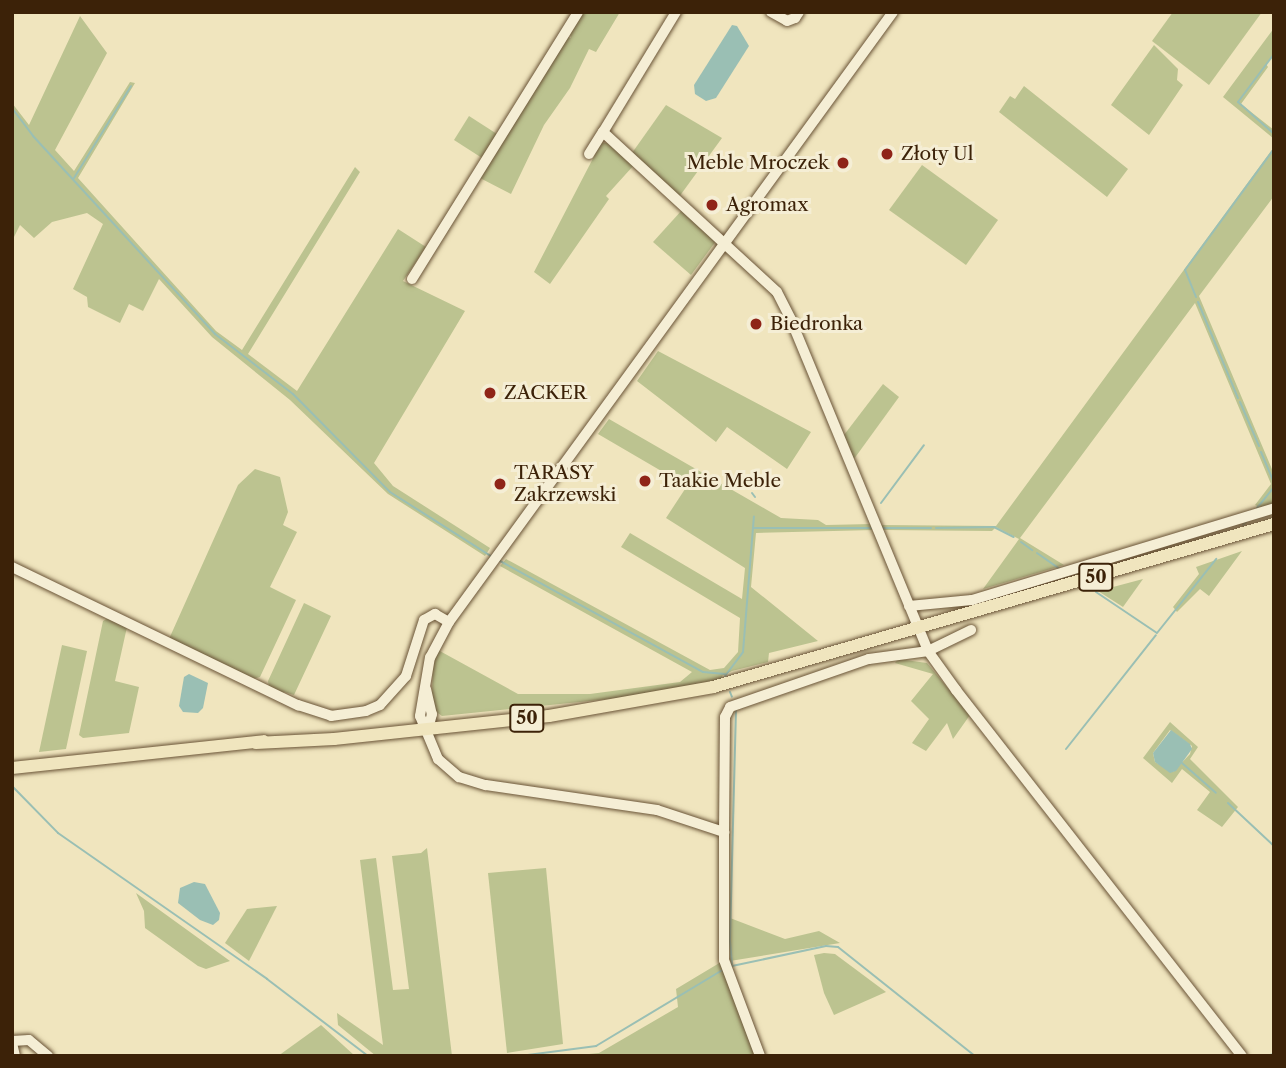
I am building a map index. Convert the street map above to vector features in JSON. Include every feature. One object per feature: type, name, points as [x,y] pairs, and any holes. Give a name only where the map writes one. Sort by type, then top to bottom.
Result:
[{"type":"main road","name":"50","points":[[12,768],[626,703],[735,682],[1274,524]]},
{"type":"street","points":[[412,279],[578,12]]},
{"type":"street","points":[[589,154],[676,12]]},
{"type":"street","points":[[771,12],[787,21],[795,18],[799,12]]},
{"type":"street","points":[[724,832],[657,810],[471,781],[443,765],[433,749],[427,724],[426,688],[430,657],[449,622],[893,12]]},
{"type":"street","points":[[603,132],[772,286],[785,307],[928,651],[972,712],[1242,1056]]},
{"type":"street","points":[[909,606],[950,605],[972,600],[1274,508]]},
{"type":"street","points":[[12,567],[298,705],[331,716],[366,711],[380,705],[406,676],[424,620],[435,614],[449,622]]},
{"type":"street","points":[[760,1056],[724,960],[725,717],[730,707],[869,659],[928,651],[971,631]]},
{"type":"street","points":[[15,1056],[12,1042],[29,1040],[48,1056]]},
{"type":"green space","points":[[583,12],[620,12],[596,52],[589,49],[570,88],[544,125],[511,194],[480,178],[568,37],[571,38],[570,35]]},
{"type":"green space","points":[[1173,12],[1262,12],[1209,85],[1152,41]]},
{"type":"green space","points":[[80,16],[107,53],[55,150],[74,171],[130,82],[135,83],[78,178],[216,331],[242,350],[355,167],[360,172],[248,354],[297,391],[398,229],[426,247],[403,281],[465,311],[374,463],[393,486],[490,548],[485,556],[388,494],[290,400],[212,337],[159,279],[143,311],[129,304],[120,323],[88,307],[87,297],[73,289],[103,224],[87,213],[52,222],[34,238],[20,225],[12,241],[12,103],[29,125]]},
{"type":"green space","points":[[1274,28],[1274,54],[1266,64],[1268,67],[1241,104],[1274,130],[1274,139],[1223,97]]},
{"type":"green space","points":[[1154,45],[1178,69],[1177,80],[1183,85],[1149,135],[1111,105]]},
{"type":"green space","points":[[1024,86],[1128,169],[1107,197],[999,112],[1010,96],[1015,99]]},
{"type":"green space","points":[[666,105],[722,138],[679,197],[632,153]]},
{"type":"green space","points":[[469,116],[497,134],[482,158],[454,140]]},
{"type":"green space","points":[[601,143],[610,143],[634,165],[606,196],[609,199],[550,284],[534,272]]},
{"type":"green space","points":[[1274,147],[1274,196],[1199,296],[1274,474],[1274,504],[1262,508],[1255,505],[1271,484],[1195,303],[1020,538],[1064,565],[983,589],[1019,539],[996,527],[992,531],[883,530],[881,525],[996,526]]},
{"type":"green space","points":[[922,165],[998,220],[966,265],[889,210]]},
{"type":"green space","points":[[682,210],[716,241],[691,275],[653,242]]},
{"type":"green space","points":[[658,351],[811,432],[787,469],[727,427],[716,442],[637,381]]},
{"type":"green space","points":[[883,384],[899,397],[854,459],[844,435]]},
{"type":"green space","points":[[609,419],[781,518],[818,520],[826,525],[872,524],[874,530],[756,533],[751,587],[818,641],[769,653],[768,662],[732,671],[722,676],[723,680],[629,697],[442,716],[435,711],[432,696],[433,663],[438,650],[518,694],[590,694],[680,682],[692,672],[500,566],[506,559],[710,670],[724,668],[738,652],[740,618],[621,547],[630,533],[742,599],[745,568],[666,518],[687,486],[598,434]]},
{"type":"green space","points":[[255,469],[280,477],[288,512],[283,525],[297,532],[270,587],[296,600],[260,677],[253,679],[169,639],[238,485]]},
{"type":"green space","points":[[1242,551],[1209,596],[1200,589],[1177,612],[1173,607],[1199,574],[1196,567]]},
{"type":"green space","points":[[1143,579],[1123,607],[1098,591]]},
{"type":"green space","points":[[304,603],[331,616],[294,695],[283,694],[269,687],[268,681]]},
{"type":"green space","points":[[108,618],[127,627],[115,681],[139,687],[129,733],[83,738],[79,735],[103,621]]},
{"type":"green space","points":[[62,645],[87,651],[66,749],[39,752]]},
{"type":"green space","points":[[898,659],[927,663],[970,715],[953,739],[947,723],[926,751],[912,743],[929,719],[911,701],[933,674],[895,663]]},
{"type":"green space","points":[[1170,722],[1198,747],[1190,759],[1238,807],[1222,827],[1197,810],[1210,792],[1182,769],[1172,783],[1143,758]],"holes":[[[1170,730],[1192,746],[1190,754],[1173,772],[1155,762],[1153,753]]]},
{"type":"green space","points":[[427,848],[452,1056],[376,1056],[338,1025],[337,1013],[383,1045],[360,860],[376,858],[393,990],[409,989],[392,856],[421,853]]},
{"type":"green space","points":[[546,868],[563,1044],[507,1053],[488,873]]},
{"type":"green space","points":[[136,893],[230,961],[206,969],[198,966],[145,928],[144,911]]},
{"type":"green space","points":[[277,906],[249,961],[225,943],[247,909]]},
{"type":"green space","points":[[730,918],[785,939],[819,931],[840,943],[730,961]]},
{"type":"green space","points":[[835,954],[886,992],[834,1015],[824,993],[814,955]]},
{"type":"green space","points":[[721,962],[755,1056],[569,1056],[599,1053],[678,1007],[676,989]]},
{"type":"green space","points":[[321,1025],[355,1056],[278,1056]]},
{"type":"water","points":[[732,25],[737,26],[749,46],[716,98],[706,101],[695,94],[694,85]]},
{"type":"water","points":[[189,674],[208,683],[203,708],[198,713],[183,712],[179,706],[184,677]]},
{"type":"water","points":[[1171,730],[1190,744],[1192,749],[1176,771],[1170,773],[1155,762],[1153,753]]},
{"type":"water","points":[[194,882],[205,884],[220,913],[219,920],[213,925],[200,920],[178,903],[180,888]]},
{"type":"waterway","points":[[1274,54],[1238,102],[1274,134]]},
{"type":"waterway","points":[[74,178],[131,86]]},
{"type":"waterway","points":[[12,108],[33,136],[215,334],[293,394],[390,492],[491,556]]},
{"type":"waterway","points":[[1196,297],[1185,270],[1274,149]]},
{"type":"waterway","points":[[1198,302],[1238,398]]},
{"type":"waterway","points":[[1240,402],[1259,446]]},
{"type":"waterway","points":[[881,503],[924,445]]},
{"type":"waterway","points":[[1261,452],[1274,482]]},
{"type":"waterway","points":[[1257,508],[1274,487]]},
{"type":"waterway","points":[[752,493],[755,497]]},
{"type":"waterway","points":[[725,676],[743,652],[754,516]]},
{"type":"waterway","points":[[1243,525],[1248,520]]},
{"type":"waterway","points":[[936,528],[994,527],[1014,537]]},
{"type":"waterway","points":[[753,528],[871,528]]},
{"type":"waterway","points":[[882,528],[931,528]]},
{"type":"waterway","points":[[1021,542],[1032,550]]},
{"type":"waterway","points":[[1037,553],[1060,569]]},
{"type":"waterway","points":[[1096,592],[1157,633],[1216,559]]},
{"type":"waterway","points":[[500,561],[703,672],[725,674]]},
{"type":"waterway","points":[[1066,749],[1156,635]]},
{"type":"waterway","points":[[730,692],[732,697]]},
{"type":"waterway","points":[[732,964],[730,939],[736,711]]},
{"type":"waterway","points":[[1182,763],[1216,793]]},
{"type":"waterway","points":[[12,786],[58,833],[267,979],[368,1056]]},
{"type":"waterway","points":[[1228,803],[1274,846]]},
{"type":"waterway","points":[[732,966],[826,946],[838,947],[975,1056]]},
{"type":"waterway","points":[[520,1056],[596,1046],[724,969]]},
{"type":"waterway","points":[[1266,1056],[1274,1054]]},
{"type":"place","name":"Złoty Ul","points":[[887,154]]},
{"type":"place","name":"Meble Mroczek","points":[[843,163]]},
{"type":"place","name":"Agromax","points":[[712,205]]},
{"type":"place","name":"Biedronka","points":[[756,324]]},
{"type":"place","name":"ZACKER","points":[[490,393]]},
{"type":"place","name":"Taakie Meble","points":[[645,481]]},
{"type":"place","name":"TARASY Zakrzewski","points":[[500,484]]}]
